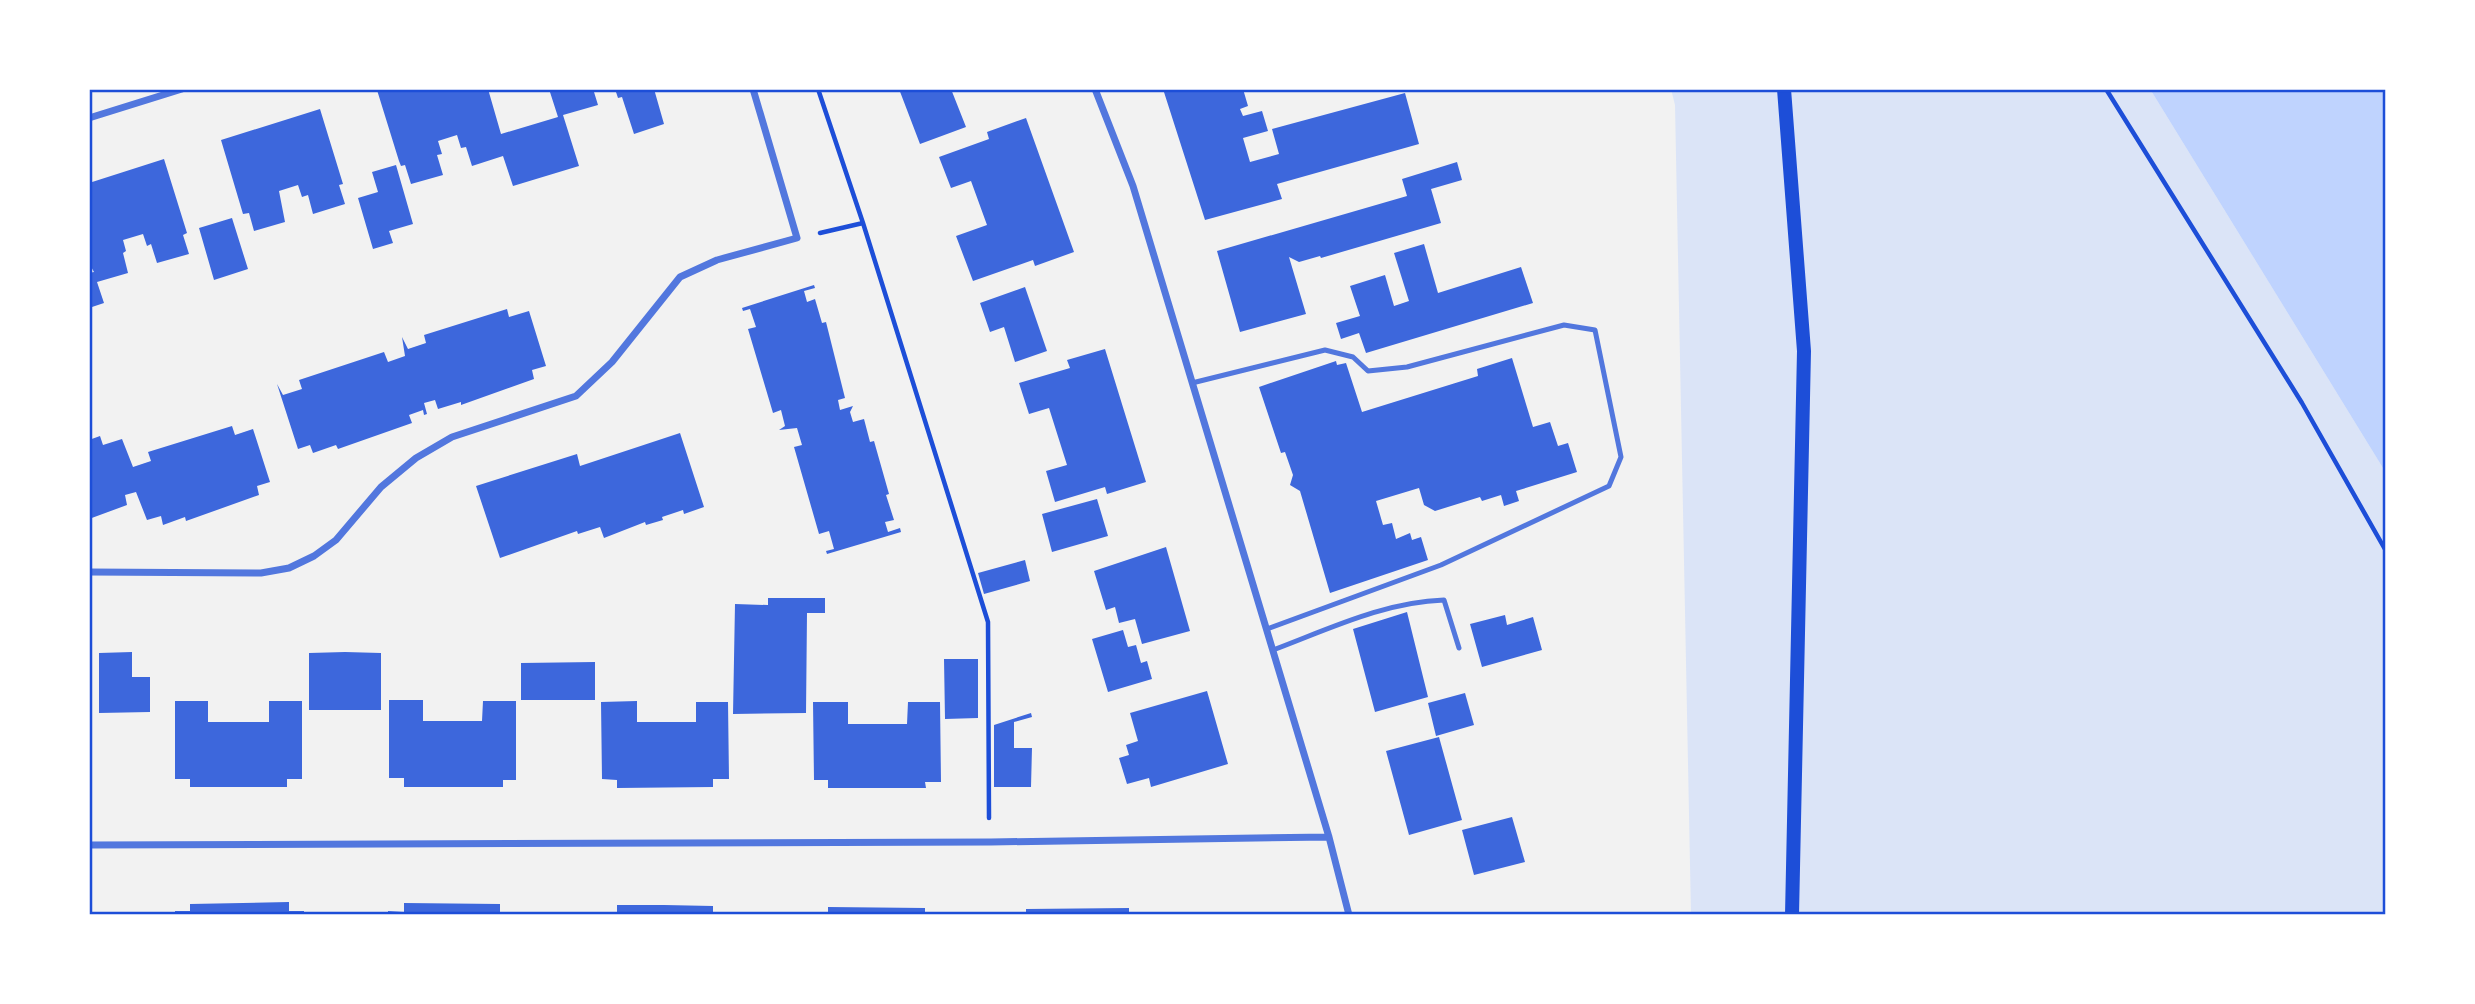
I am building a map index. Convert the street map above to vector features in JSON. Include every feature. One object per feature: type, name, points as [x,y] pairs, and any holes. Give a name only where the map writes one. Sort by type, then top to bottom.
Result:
[{"type":"main road","points":[[1784,89],[1804,351],[1792,915]]},
{"type":"street","points":[[89,118],[182,89]]},
{"type":"street","points":[[89,572],[261,573],[289,568],[314,556],[335,540],[381,487],[416,458],[452,437],[576,396],[612,362],[680,277],[717,260],[797,238],[753,89]]},
{"type":"street","points":[[1095,89],[1133,186],[1329,837],[1349,915]]},
{"type":"street","points":[[89,845],[991,842],[1329,837]]},
{"type":"lane","points":[[1192,383],[1325,350],[1353,358],[1368,371],[1407,367],[1564,325],[1595,330],[1621,457],[1609,486],[1441,565],[1266,629]]},
{"type":"lane","points":[[1273,650],[1377,610],[1421,600],[1444,600],[1459,648]]},
{"type":"path","points":[[818,89],[863,223],[988,622],[991,842]]},
{"type":"path","points":[[2106,89],[2302,403],[2386,551]]},
{"type":"path","points":[[797,238],[863,223]]},
{"type":"shaded area","points":[[1671,89],[2150,89],[2386,473],[2386,915],[1691,915],[1675,105]]},
{"type":"water","points":[[2150,89],[2386,89],[2386,473]]},
{"type":"building","points":[[488,89],[501,134],[558,117],[549,89],[600,89],[594,92],[598,105],[563,115],[579,166],[513,186],[503,156],[472,166],[466,147],[461,148],[457,135],[438,141],[442,154],[437,155],[443,175],[411,184],[405,165],[401,166],[399,161],[377,90]]},
{"type":"building","points":[[615,89],[654,89],[664,124],[634,134],[622,97],[618,98]]},
{"type":"building","points":[[899,89],[951,89],[966,127],[920,144]]},
{"type":"building","points":[[1163,89],[1243,89],[1248,106],[1240,109],[1243,116],[1262,111],[1268,131],[1243,138],[1250,162],[1279,154],[1272,129],[1405,93],[1419,144],[1277,184],[1282,199],[1205,220]]},
{"type":"building","points":[[320,109],[343,184],[339,185],[345,204],[313,214],[308,195],[302,197],[298,185],[279,191],[285,222],[254,231],[249,213],[243,214],[221,140]]},
{"type":"building","points":[[1026,118],[1074,252],[1035,266],[1033,260],[973,281],[956,236],[987,225],[971,181],[951,188],[939,157],[989,139],[987,132]]},
{"type":"building","points":[[164,159],[187,233],[183,235],[189,254],[157,263],[151,244],[147,246],[143,234],[123,240],[128,273],[97,282],[104,303],[89,308],[89,273],[94,272],[89,263],[89,183]]},
{"type":"building","points":[[1457,162],[1462,180],[1431,189],[1441,223],[1321,258],[1320,256],[1299,262],[1289,257],[1306,314],[1240,332],[1217,251],[1407,196],[1402,179]]},
{"type":"building","points":[[396,165],[413,224],[389,231],[393,243],[373,249],[358,198],[378,192],[372,172]]},
{"type":"building","points":[[232,218],[248,269],[214,280],[199,228]]},
{"type":"building","points":[[1424,244],[1438,293],[1521,267],[1533,303],[1366,353],[1359,333],[1341,339],[1336,323],[1360,316],[1350,286],[1385,275],[1394,306],[1409,301],[1394,253]]},
{"type":"building","points":[[814,285],[815,288],[804,291],[807,302],[815,299],[822,323],[826,322],[845,398],[838,400],[840,410],[853,406],[850,412],[853,422],[864,419],[870,442],[874,441],[889,494],[886,495],[894,520],[885,522],[888,532],[900,528],[901,532],[827,554],[826,551],[834,549],[829,531],[819,534],[794,447],[802,445],[797,428],[779,430],[785,426],[781,410],[773,413],[748,329],[756,327],[750,309],[743,311],[742,308]]},
{"type":"building","points":[[1025,287],[1047,351],[1015,362],[1004,327],[990,332],[980,303]]},
{"type":"building","points":[[507,309],[509,317],[529,311],[546,366],[532,370],[534,379],[461,405],[461,402],[438,409],[435,400],[424,403],[427,414],[424,415],[423,410],[409,415],[412,423],[338,449],[336,445],[313,453],[310,445],[298,449],[277,384],[283,395],[302,389],[299,380],[384,352],[388,362],[405,356],[402,337],[408,349],[426,343],[424,335]]},
{"type":"building","points":[[1105,349],[1146,482],[1107,494],[1105,487],[1055,502],[1046,471],[1067,465],[1049,408],[1029,414],[1019,383],[1070,368],[1067,360]]},
{"type":"building","points":[[1512,358],[1533,427],[1550,422],[1558,446],[1568,443],[1577,472],[1516,491],[1519,501],[1504,506],[1501,495],[1482,501],[1480,497],[1435,511],[1424,505],[1419,488],[1376,501],[1383,525],[1392,523],[1396,539],[1410,533],[1412,540],[1421,537],[1428,560],[1330,593],[1300,491],[1290,485],[1293,475],[1285,452],[1281,453],[1259,387],[1336,361],[1337,365],[1346,363],[1362,412],[1478,376],[1477,369]]},
{"type":"building","points":[[232,426],[235,435],[253,429],[270,482],[257,486],[259,495],[186,521],[185,517],[163,525],[161,516],[147,520],[136,492],[125,495],[127,505],[89,519],[89,440],[100,436],[103,445],[122,439],[133,467],[151,461],[148,452]]},
{"type":"building","points":[[680,433],[704,507],[684,514],[683,510],[662,517],[663,520],[646,525],[645,522],[604,538],[600,527],[578,534],[577,531],[500,558],[476,486],[577,454],[580,466]]},
{"type":"building","points":[[1097,499],[1108,536],[1052,552],[1042,514]]},
{"type":"building","points":[[1166,547],[1190,631],[1142,644],[1135,619],[1119,623],[1115,607],[1106,610],[1094,571]]},
{"type":"building","points":[[1025,560],[1030,581],[984,594],[978,573]]},
{"type":"building","points":[[768,598],[825,598],[825,613],[807,613],[806,713],[733,714],[735,604],[768,605]]},
{"type":"building","points":[[1407,612],[1428,697],[1375,712],[1353,629]]},
{"type":"building","points":[[1505,615],[1507,625],[1533,617],[1542,650],[1482,667],[1470,624]]},
{"type":"building","points":[[1123,630],[1128,647],[1136,645],[1141,663],[1147,661],[1152,679],[1108,692],[1092,639]]},
{"type":"building","points":[[132,652],[132,677],[150,677],[150,712],[99,713],[99,653]]},
{"type":"building","points":[[309,653],[381,653],[381,710],[309,710]]},
{"type":"building","points":[[944,659],[978,659],[978,718],[945,719]]},
{"type":"building","points":[[595,662],[595,700],[521,700],[521,663]]},
{"type":"building","points":[[1207,691],[1228,764],[1151,787],[1149,778],[1127,784],[1119,758],[1129,755],[1126,745],[1138,741],[1130,713]]},
{"type":"building","points":[[1465,693],[1474,725],[1436,736],[1428,703]]},
{"type":"building","points":[[389,700],[423,700],[423,721],[482,721],[483,701],[516,701],[516,780],[503,780],[503,787],[404,787],[404,778],[389,778]]},
{"type":"building","points":[[175,701],[208,701],[208,722],[269,722],[269,701],[302,701],[302,779],[287,779],[287,787],[190,787],[190,779],[175,779]]},
{"type":"building","points":[[637,701],[637,722],[696,722],[696,702],[728,702],[729,779],[713,779],[713,787],[617,788],[617,780],[602,779],[601,702]]},
{"type":"building","points":[[813,702],[848,702],[848,724],[907,724],[908,702],[940,702],[941,782],[925,782],[926,788],[828,788],[828,780],[814,780]]},
{"type":"building","points":[[1031,713],[1032,717],[1014,722],[1014,748],[1032,748],[1031,787],[994,787],[994,725]]},
{"type":"building","points":[[1439,737],[1462,820],[1409,835],[1386,751]]},
{"type":"building","points":[[1512,817],[1525,862],[1474,875],[1462,830]]},
{"type":"building","points":[[289,902],[289,911],[304,911],[304,915],[175,915],[175,911],[190,911],[190,904]]},
{"type":"building","points":[[404,903],[500,904],[500,912],[515,915],[388,915],[388,911],[404,912]]},
{"type":"building","points":[[617,905],[713,906],[713,915],[617,915]]},
{"type":"building","points":[[828,907],[925,908],[925,915],[828,915]]},
{"type":"building","points":[[1129,908],[1129,915],[1026,915],[1026,909]]}]
